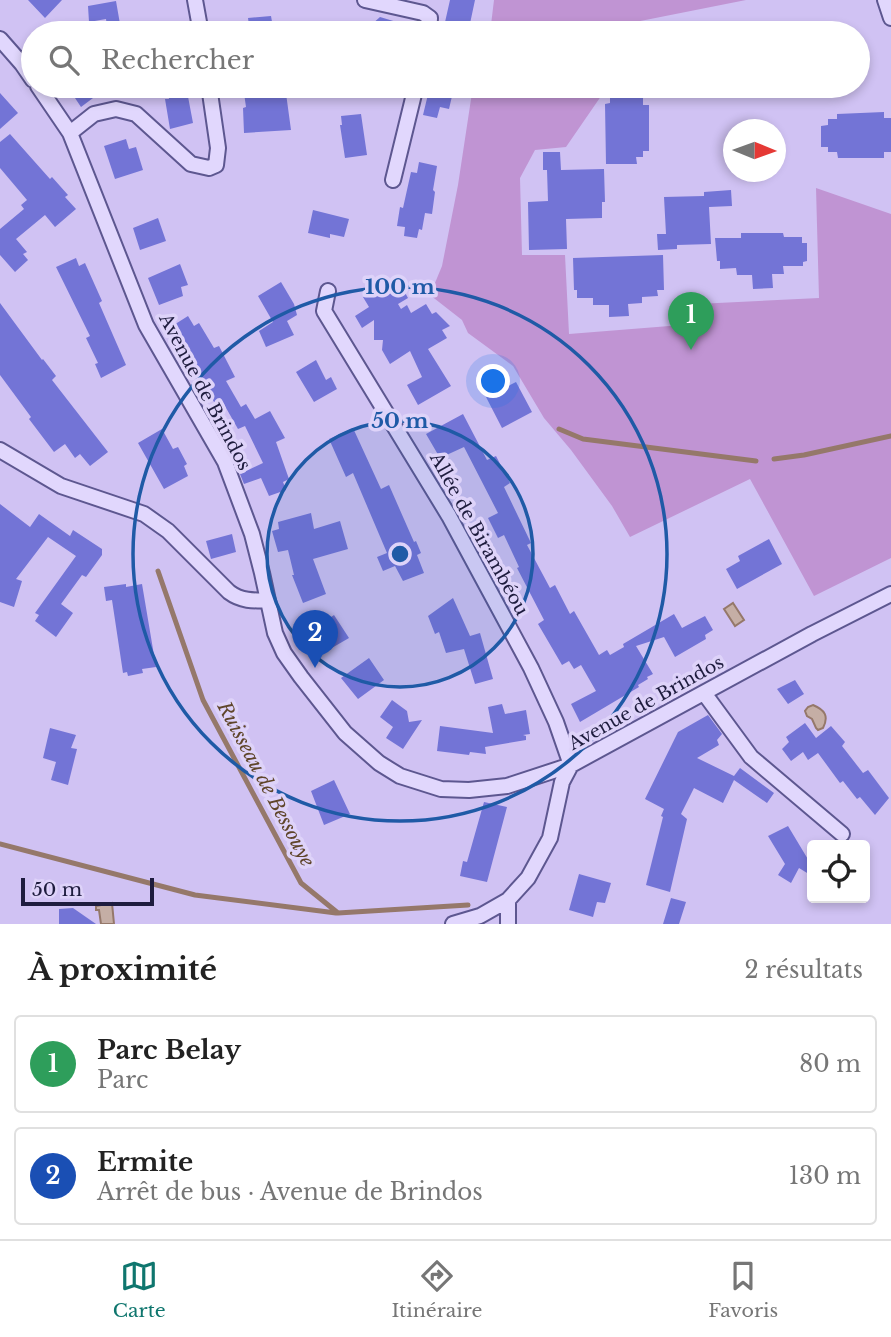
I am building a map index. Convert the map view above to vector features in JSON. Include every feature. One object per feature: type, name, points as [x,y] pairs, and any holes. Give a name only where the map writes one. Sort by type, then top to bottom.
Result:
[{"type":"street","points":[[195,0],[199,21]]},
{"type":"street","points":[[365,0],[423,13],[430,21]]},
{"type":"street","points":[[886,0],[891,18]]},
{"type":"street","points":[[0,39],[21,63]]},
{"type":"street","name":"Avenue de Brindos","points":[[45,98],[70,133],[146,325],[225,462],[252,534],[275,633],[284,653],[345,733],[379,763],[400,776],[441,789],[469,790],[508,786],[571,765],[891,594]]},
{"type":"street","points":[[70,133],[94,114],[116,109],[136,114],[191,164],[209,167],[216,165],[218,148],[211,98]]},
{"type":"street","points":[[393,180],[413,98]]},
{"type":"street","name":"Allée de Birambéou","points":[[328,291],[324,311],[468,550],[531,668],[556,722],[571,765]]},
{"type":"street","points":[[0,450],[61,486],[144,514],[168,531],[237,598],[246,601],[268,600]]},
{"type":"street","points":[[704,693],[751,757],[842,834]]},
{"type":"street","points":[[453,924],[480,916],[509,900],[528,878],[550,838],[562,782],[571,765]]},
{"type":"street","points":[[508,924],[509,900]]},
{"type":"shaded area","points":[[494,0],[746,0],[640,21],[491,21]]},
{"type":"shaded area","points":[[471,98],[600,98],[566,147],[535,150],[520,178],[522,255],[565,255],[569,334],[682,325],[697,304],[819,298],[816,188],[891,214],[891,558],[814,596],[750,479],[630,537],[612,506],[544,418],[513,366],[468,333],[462,320],[430,295],[442,266]]},
{"type":"shaded area","points":[[733,603],[744,620],[735,626],[724,609]]},
{"type":"shaded area","points":[[813,705],[823,711],[826,717],[823,728],[818,730],[805,711]]},
{"type":"shaded area","points":[[112,903],[114,924],[101,924],[96,906]]},
{"type":"building","points":[[28,0],[62,0],[45,18]]},
{"type":"building","points":[[450,0],[475,0],[471,21],[445,21]]},
{"type":"building","points":[[116,1],[119,21],[89,21],[88,6]]},
{"type":"building","points":[[271,16],[272,21],[248,21],[248,18]]},
{"type":"building","points":[[380,17],[393,21],[376,21]]},
{"type":"building","points":[[0,93],[18,113],[0,129]]},
{"type":"building","points":[[75,98],[93,98],[81,107]]},
{"type":"building","points":[[188,98],[193,123],[170,129],[165,99]]},
{"type":"building","points":[[245,98],[287,98],[291,130],[244,133],[243,108],[246,107]]},
{"type":"building","points":[[427,98],[452,98],[449,109],[440,107],[437,118],[423,115]]},
{"type":"building","points":[[610,98],[643,98],[643,105],[649,105],[649,151],[643,151],[643,157],[636,157],[637,164],[606,164],[605,104],[610,103]]},
{"type":"building","points":[[884,112],[884,118],[891,118],[891,152],[884,152],[884,158],[838,158],[837,152],[828,152],[828,147],[821,147],[821,126],[828,125],[828,119],[837,119],[837,114]]},
{"type":"building","points":[[361,114],[367,155],[345,158],[341,116]]},
{"type":"building","points":[[10,134],[68,195],[65,197],[76,209],[55,227],[45,215],[16,239],[27,252],[23,254],[28,260],[15,272],[0,255],[0,229],[24,209],[21,205],[27,200],[0,168],[0,142]]},
{"type":"building","points":[[126,139],[129,149],[136,147],[143,170],[115,179],[104,146]]},
{"type":"building","points":[[543,152],[560,152],[561,170],[604,169],[605,202],[602,202],[602,218],[566,219],[567,249],[529,250],[528,202],[548,201],[547,170],[543,170]]},
{"type":"building","points":[[419,162],[437,166],[432,214],[425,213],[422,230],[419,229],[417,238],[404,236],[405,227],[397,226],[411,172],[417,173]]},
{"type":"building","points":[[731,190],[732,206],[709,207],[711,244],[677,245],[677,249],[658,250],[657,234],[666,234],[664,197],[704,196],[704,192]]},
{"type":"building","points":[[313,210],[349,219],[344,237],[330,234],[330,238],[308,233]]},
{"type":"building","points":[[158,218],[166,241],[140,250],[133,228]]},
{"type":"building","points":[[741,233],[783,233],[784,237],[802,237],[802,243],[807,243],[807,261],[803,262],[803,266],[783,266],[784,274],[772,274],[773,288],[753,289],[752,275],[737,275],[736,268],[720,269],[720,261],[717,261],[715,238],[741,238]]},
{"type":"building","points":[[663,255],[664,290],[657,290],[658,296],[642,297],[642,303],[628,304],[629,316],[609,317],[609,305],[593,305],[593,298],[577,298],[577,290],[574,290],[573,258]]},
{"type":"building","points":[[76,258],[79,266],[85,263],[126,365],[101,378],[95,364],[98,363],[86,338],[90,336],[56,267]]},
{"type":"building","points":[[180,264],[188,285],[181,287],[183,296],[159,305],[148,278]]},
{"type":"building","points":[[281,282],[297,315],[287,321],[294,335],[266,347],[259,331],[273,322],[258,296]]},
{"type":"building","points":[[386,283],[392,293],[402,287],[408,298],[398,304],[401,309],[407,305],[411,313],[426,304],[432,314],[436,312],[450,326],[442,330],[447,338],[428,349],[451,386],[418,405],[407,385],[422,377],[410,351],[390,364],[382,350],[383,340],[374,340],[374,320],[362,328],[355,316],[369,307],[363,297]]},
{"type":"building","points":[[0,303],[56,376],[52,380],[108,452],[90,466],[80,454],[75,458],[65,444],[54,452],[0,375]]},
{"type":"building","points":[[188,316],[194,326],[199,323],[214,348],[219,346],[235,377],[226,381],[241,407],[246,404],[255,419],[270,411],[285,438],[276,442],[289,479],[283,482],[286,490],[269,496],[261,478],[244,484],[240,474],[263,463],[245,426],[238,429],[221,399],[214,402],[191,359],[169,328]]},
{"type":"building","points":[[316,360],[326,380],[331,377],[337,389],[314,402],[296,372]]},
{"type":"building","points":[[516,382],[532,412],[502,428],[486,397]]},
{"type":"building","points":[[463,414],[487,460],[496,456],[510,483],[504,487],[531,543],[527,545],[550,588],[555,585],[570,614],[574,611],[599,655],[607,650],[610,655],[624,647],[623,644],[674,614],[682,628],[705,616],[713,630],[705,635],[706,639],[675,657],[664,637],[636,646],[653,674],[638,685],[639,687],[580,722],[571,704],[596,691],[581,665],[574,669],[569,661],[562,665],[538,624],[544,620],[517,568],[519,567],[504,535],[498,538],[488,518],[498,513],[464,447],[440,458],[426,434]]},
{"type":"building","points":[[353,428],[381,489],[389,485],[421,553],[417,555],[424,573],[403,581],[395,566],[383,571],[377,557],[387,553],[353,473],[346,477],[329,439]]},
{"type":"building","points":[[162,429],[173,449],[178,447],[187,464],[184,466],[188,476],[164,489],[138,443]]},
{"type":"building","points":[[0,504],[30,527],[39,514],[70,536],[73,530],[102,549],[102,555],[86,577],[82,575],[61,604],[73,613],[56,637],[35,621],[39,615],[35,613],[76,556],[48,537],[16,579],[22,581],[14,607],[0,602]]},
{"type":"building","points":[[311,513],[314,529],[340,521],[348,549],[313,559],[326,594],[303,603],[292,575],[288,550],[278,552],[272,531],[279,529],[278,522]]},
{"type":"building","points":[[232,534],[236,552],[211,559],[206,541]]},
{"type":"building","points":[[769,539],[782,564],[737,589],[726,569],[740,561],[738,556]]},
{"type":"building","points":[[126,584],[126,587],[142,584],[156,667],[142,669],[143,673],[128,676],[127,672],[123,673],[112,600],[106,601],[104,587]]},
{"type":"building","points":[[453,598],[470,636],[480,633],[493,679],[475,684],[464,649],[446,653],[439,632],[435,634],[428,616]]},
{"type":"building","points":[[334,615],[349,638],[330,649],[317,627]]},
{"type":"building","points":[[369,658],[384,680],[358,699],[341,678]]},
{"type":"building","points":[[795,680],[804,694],[788,704],[777,689]]},
{"type":"building","points":[[392,700],[407,711],[409,722],[422,720],[403,749],[386,738],[393,727],[380,717]]},
{"type":"building","points":[[502,704],[505,714],[526,710],[530,734],[523,735],[526,740],[485,747],[486,754],[437,751],[440,726],[493,733],[488,707]]},
{"type":"building","points":[[708,715],[722,734],[717,740],[719,745],[697,758],[734,776],[740,768],[774,793],[767,803],[734,780],[723,803],[694,788],[681,814],[687,819],[670,892],[646,885],[664,809],[645,799],[678,732]]},
{"type":"building","points":[[805,723],[816,738],[831,726],[845,742],[842,746],[863,773],[868,770],[889,798],[875,815],[860,797],[857,799],[843,781],[840,783],[818,753],[808,760],[803,752],[791,761],[782,749],[789,742],[786,737]]},
{"type":"building","points":[[50,728],[76,735],[71,748],[77,749],[68,785],[51,780],[56,762],[43,758]]},
{"type":"building","points":[[334,780],[350,814],[324,825],[311,791]]},
{"type":"building","points":[[484,802],[507,807],[487,882],[460,876],[463,861],[467,862]]},
{"type":"building","points":[[788,826],[807,858],[807,873],[799,868],[791,883],[778,875],[785,864],[768,836]]},
{"type":"building","points":[[579,874],[611,883],[605,903],[597,902],[593,917],[569,910]]},
{"type":"building","points":[[671,898],[686,902],[679,924],[663,924]]},
{"type":"building","points":[[73,908],[96,924],[59,924],[59,909]]},
{"type":"waterway","points":[[559,429],[583,439],[756,461]]},
{"type":"waterway","points":[[774,459],[891,436]]},
{"type":"waterway","name":"Ruisseau de Bessouye","points":[[158,571],[203,700],[301,883],[338,913],[468,905]]},
{"type":"waterway","points":[[0,844],[195,895],[336,913]]},
{"type":"place","name":"Parc Belay","points":[[691,350]]},
{"type":"place","name":"Ermite","points":[[315,668]]}]
